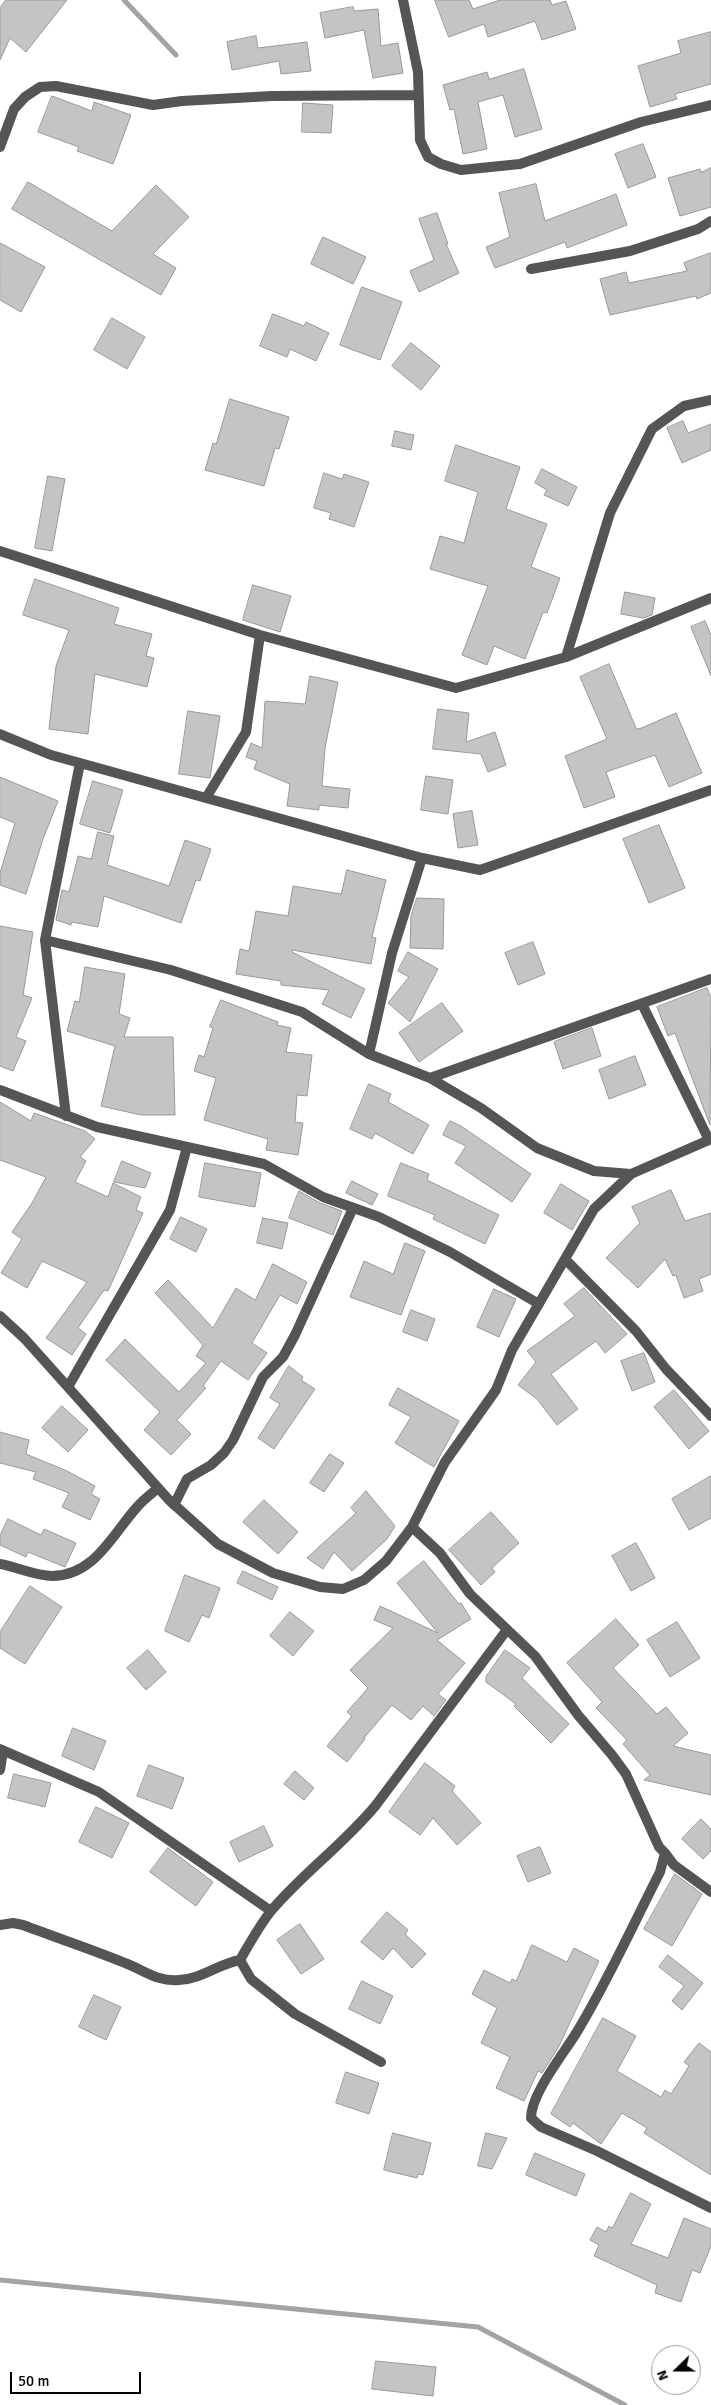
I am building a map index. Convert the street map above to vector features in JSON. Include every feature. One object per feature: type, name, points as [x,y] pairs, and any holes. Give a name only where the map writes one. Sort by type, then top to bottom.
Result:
[{"type":"street","points":[[403,0],[418,72],[420,140],[428,157],[461,170],[520,164],[641,122],[711,105]]},
{"type":"street","points":[[0,147],[14,109],[25,97],[40,87],[65,88],[153,105],[182,101],[272,96],[418,95]]},
{"type":"street","points":[[531,270],[630,251],[698,229],[711,221]]},
{"type":"street","points":[[566,657],[610,513],[652,429],[684,406],[711,400]]},
{"type":"street","points":[[0,551],[260,635],[456,688],[566,657],[711,598]]},
{"type":"street","points":[[206,798],[246,732],[260,635]]},
{"type":"street","points":[[0,734],[51,755],[422,858],[480,870],[711,790]]},
{"type":"street","points":[[66,1116],[45,940],[80,763]]},
{"type":"street","points":[[369,1054],[392,953],[422,858]]},
{"type":"street","points":[[45,940],[171,970],[302,1012],[369,1054],[430,1078],[481,1108],[537,1148],[594,1171],[631,1174]]},
{"type":"street","points":[[430,1078],[711,979]]},
{"type":"street","points":[[0,1316],[68,1387],[174,1505],[218,1544],[273,1573],[320,1587],[343,1589],[364,1580],[386,1561],[412,1527],[445,1462],[496,1390],[512,1350],[594,1209],[631,1174],[710,1140],[642,1004]]},
{"type":"street","points":[[0,1090],[96,1127],[264,1164],[323,1198],[379,1217],[450,1252],[539,1304]]},
{"type":"street","points":[[68,1387],[170,1210],[187,1147]]},
{"type":"street","points":[[174,1505],[187,1479],[211,1465],[224,1453],[233,1440],[263,1377],[283,1357],[295,1335],[353,1208]]},
{"type":"street","points":[[565,1259],[636,1331],[666,1369],[711,1416]]},
{"type":"street","points":[[0,1564],[50,1576],[66,1575],[80,1570],[94,1560],[139,1504],[158,1488]]},
{"type":"street","points":[[412,1527],[440,1554],[470,1594],[506,1631],[535,1656],[578,1715],[626,1774],[659,1847],[674,1864],[710,1889]]},
{"type":"street","points":[[0,1925],[13,1923],[23,1925],[126,1963],[161,1980],[180,1980],[201,1976],[223,1963],[240,1960],[272,1911],[299,1882],[358,1827],[506,1631]]},
{"type":"street","points":[[0,1770],[2,1750],[99,1792],[272,1911]]},
{"type":"street","points":[[665,1853],[660,1872],[582,2025],[537,2095],[531,2108],[530,2118],[541,2127],[597,2151],[711,2208]]},
{"type":"street","points":[[240,1960],[251,1979],[296,2014],[381,2062]]},
{"type":"building","points":[[6,0],[67,0],[26,52],[10,38],[0,60],[0,8]]},
{"type":"building","points":[[435,0],[469,0],[473,9],[500,0],[550,0],[552,5],[566,1],[576,29],[542,40],[535,21],[488,37],[484,24],[449,37]]},
{"type":"building","points":[[353,7],[354,11],[378,9],[381,46],[398,43],[403,73],[373,78],[364,30],[325,38],[320,13]]},
{"type":"building","points":[[711,32],[711,84],[675,94],[677,99],[650,107],[638,66],[681,53],[678,41]]},
{"type":"building","points":[[256,36],[258,48],[307,42],[311,71],[281,74],[279,61],[232,70],[227,42]]},
{"type":"building","points":[[524,69],[542,129],[515,137],[503,95],[478,102],[487,149],[463,154],[454,109],[450,110],[443,85],[487,72],[489,79]]},
{"type":"building","points":[[52,96],[92,111],[94,102],[131,115],[113,164],[77,151],[79,147],[38,132]]},
{"type":"building","points":[[303,103],[333,105],[331,133],[302,132]]},
{"type":"building","points":[[643,144],[656,177],[628,188],[615,154]]},
{"type":"building","points":[[711,168],[711,207],[680,216],[668,178],[700,169],[701,172]]},
{"type":"building","points":[[28,182],[112,231],[156,185],[189,217],[153,254],[176,268],[161,295],[12,209]]},
{"type":"building","points":[[536,184],[545,221],[616,194],[627,225],[567,248],[565,242],[495,268],[486,247],[510,237],[499,193]]},
{"type":"building","points":[[437,213],[448,244],[446,244],[459,273],[419,292],[410,271],[434,260],[419,219]]},
{"type":"building","points":[[323,237],[366,257],[353,284],[311,264]]},
{"type":"building","points":[[0,243],[45,267],[21,312],[0,300]]},
{"type":"building","points":[[711,253],[711,293],[697,299],[696,296],[610,315],[600,279],[626,272],[629,283],[687,271],[684,263]]},
{"type":"building","points":[[362,287],[402,302],[380,360],[340,345]]},
{"type":"building","points":[[273,314],[304,326],[306,322],[329,333],[316,361],[290,349],[287,357],[260,346]]},
{"type":"building","points":[[112,318],[145,337],[127,369],[94,350]]},
{"type":"building","points":[[411,343],[440,366],[421,390],[392,366]]},
{"type":"building","points":[[230,399],[289,417],[279,449],[275,448],[264,486],[205,470],[213,443],[216,444]]},
{"type":"building","points":[[683,421],[688,433],[711,424],[711,450],[682,463],[667,428]]},
{"type":"building","points":[[395,431],[414,435],[411,450],[392,446]]},
{"type":"building","points":[[456,445],[520,467],[506,509],[547,524],[531,567],[560,578],[547,613],[543,612],[525,659],[494,646],[487,665],[462,655],[488,586],[430,569],[440,536],[464,543],[478,492],[445,481]]},
{"type":"building","points":[[542,469],[577,487],[568,506],[544,495],[547,490],[535,483]]},
{"type":"building","points":[[324,473],[342,479],[344,474],[369,482],[354,527],[329,519],[331,513],[314,508]]},
{"type":"building","points":[[48,476],[65,479],[52,551],[35,548]]},
{"type":"building","points":[[35,579],[119,608],[114,624],[152,634],[146,656],[154,658],[147,687],[95,674],[88,734],[49,729],[56,666],[69,630],[23,615]]},
{"type":"building","points":[[253,585],[291,596],[280,632],[243,620]]},
{"type":"building","points":[[625,592],[655,598],[652,615],[643,618],[621,614]]},
{"type":"building","points":[[705,621],[711,635],[711,676],[691,627]]},
{"type":"building","points":[[609,664],[636,728],[639,729],[676,713],[702,773],[669,787],[655,755],[606,772],[615,797],[584,808],[565,756],[607,739],[580,677]]},
{"type":"building","points":[[310,676],[338,682],[325,748],[322,786],[350,789],[348,808],[319,805],[319,810],[287,806],[290,784],[254,769],[257,761],[246,757],[251,743],[262,748],[265,701],[305,704]]},
{"type":"building","points":[[438,709],[469,713],[466,742],[495,732],[506,765],[488,772],[481,754],[433,749]]},
{"type":"building","points":[[188,711],[220,716],[210,778],[179,774]]},
{"type":"building","points":[[426,776],[453,780],[448,814],[421,810]]},
{"type":"building","points":[[0,777],[58,801],[43,839],[26,894],[0,885],[0,873],[15,823],[0,817]]},
{"type":"building","points":[[93,781],[123,790],[110,833],[80,824]]},
{"type":"building","points":[[472,811],[478,845],[458,848],[453,814]]},
{"type":"building","points":[[659,825],[685,888],[649,903],[623,839]]},
{"type":"building","points":[[98,832],[114,836],[107,865],[169,886],[185,840],[211,849],[200,881],[196,880],[181,923],[104,896],[98,927],[72,922],[71,925],[56,920],[62,890],[69,892],[78,856],[91,859]]},
{"type":"building","points":[[347,870],[386,880],[372,937],[376,938],[371,964],[292,950],[292,952],[365,989],[351,1018],[322,1004],[329,990],[281,985],[281,981],[236,974],[240,949],[249,951],[256,911],[288,916],[293,886],[341,894]]},
{"type":"building","points":[[417,898],[444,899],[443,949],[410,948],[411,916]]},
{"type":"building","points":[[0,926],[33,932],[23,995],[32,998],[16,1037],[26,1041],[13,1071],[0,1066]]},
{"type":"building","points":[[533,942],[545,974],[518,985],[505,953]]},
{"type":"building","points":[[408,952],[438,969],[410,1022],[388,1003],[409,977],[398,971]]},
{"type":"building","points":[[85,967],[125,974],[119,1014],[130,1018],[124,1037],[173,1037],[175,1115],[141,1115],[101,1106],[115,1046],[67,1031],[75,1001],[79,1002]]},
{"type":"building","points":[[707,988],[711,998],[710,1125],[675,1033],[668,1036],[657,1007]]},
{"type":"building","points":[[221,1000],[278,1022],[277,1025],[291,1028],[286,1052],[312,1055],[307,1096],[297,1095],[295,1122],[303,1123],[298,1155],[266,1150],[268,1139],[204,1120],[216,1078],[194,1071],[199,1055],[204,1057],[213,1028],[210,1027]]},
{"type":"building","points":[[442,1003],[463,1031],[419,1062],[399,1033]]},
{"type":"building","points":[[592,1028],[601,1056],[563,1069],[554,1042]]},
{"type":"building","points":[[635,1056],[646,1085],[609,1099],[599,1070]]},
{"type":"building","points":[[369,1084],[391,1094],[388,1102],[429,1125],[413,1154],[375,1133],[372,1139],[350,1129]]},
{"type":"building","points":[[0,1102],[31,1121],[34,1113],[85,1131],[95,1139],[80,1157],[86,1161],[75,1182],[108,1197],[113,1183],[141,1197],[136,1210],[143,1213],[108,1291],[104,1290],[78,1328],[86,1334],[72,1355],[46,1338],[87,1282],[42,1261],[27,1288],[1,1273],[22,1239],[12,1232],[32,1203],[46,1177],[0,1160]]},
{"type":"building","points":[[450,1121],[461,1126],[531,1174],[512,1202],[455,1163],[466,1146],[443,1135]]},
{"type":"building","points":[[122,1161],[151,1173],[145,1188],[114,1182]]},
{"type":"building","points":[[205,1163],[261,1173],[255,1207],[199,1197]]},
{"type":"building","points":[[401,1163],[429,1174],[427,1180],[499,1215],[485,1244],[433,1219],[435,1215],[388,1196]]},
{"type":"building","points":[[352,1181],[378,1194],[372,1205],[346,1193]]},
{"type":"building","points":[[561,1184],[589,1201],[572,1230],[544,1213]]},
{"type":"building","points":[[671,1190],[685,1221],[711,1213],[711,1274],[699,1279],[703,1291],[684,1298],[676,1275],[673,1276],[665,1259],[638,1288],[606,1258],[640,1223],[632,1207]]},
{"type":"building","points":[[299,1191],[320,1203],[342,1211],[333,1235],[289,1218]]},
{"type":"building","points":[[181,1217],[207,1229],[196,1252],[170,1239]]},
{"type":"building","points":[[263,1218],[288,1223],[282,1249],[257,1243]]},
{"type":"building","points":[[405,1243],[425,1251],[401,1315],[350,1297],[364,1261],[393,1274]]},
{"type":"building","points":[[273,1264],[307,1282],[297,1304],[280,1295],[252,1343],[267,1353],[248,1380],[221,1361],[203,1386],[206,1388],[177,1420],[191,1434],[171,1455],[144,1430],[160,1412],[106,1360],[125,1339],[179,1392],[206,1363],[196,1356],[203,1345],[155,1293],[168,1280],[213,1328],[236,1288],[255,1300]]},
{"type":"building","points":[[584,1288],[627,1334],[605,1353],[596,1341],[551,1374],[578,1409],[557,1425],[537,1399],[518,1385],[536,1362],[527,1351],[575,1316],[564,1304]]},
{"type":"building","points":[[494,1289],[516,1299],[499,1337],[477,1327]]},
{"type":"building","points":[[411,1310],[435,1319],[427,1341],[403,1332]]},
{"type":"building","points":[[644,1353],[655,1382],[632,1391],[621,1361]]},
{"type":"building","points":[[289,1366],[303,1377],[301,1380],[315,1389],[274,1449],[258,1438],[280,1404],[270,1398]]},
{"type":"building","points":[[398,1388],[459,1421],[434,1467],[395,1443],[411,1417],[389,1405]]},
{"type":"building","points":[[674,1390],[709,1431],[689,1449],[654,1407]]},
{"type":"building","points":[[62,1406],[88,1430],[68,1452],[42,1428]]},
{"type":"building","points":[[0,1432],[29,1440],[26,1454],[67,1471],[95,1486],[91,1494],[100,1499],[90,1520],[62,1507],[69,1493],[33,1479],[36,1472],[0,1463]]},
{"type":"building","points":[[330,1454],[344,1463],[324,1492],[310,1483]]},
{"type":"building","points":[[711,1476],[711,1518],[689,1530],[672,1499]]},
{"type":"building","points":[[366,1491],[395,1526],[387,1539],[352,1571],[334,1552],[323,1569],[307,1558],[356,1513],[351,1508]]},
{"type":"building","points":[[264,1500],[298,1532],[278,1554],[243,1522]]},
{"type":"building","points":[[491,1512],[519,1543],[492,1568],[495,1572],[481,1585],[449,1550]]},
{"type":"building","points":[[8,1519],[41,1535],[44,1529],[76,1543],[65,1567],[28,1552],[26,1557],[0,1545],[0,1536]]},
{"type":"building","points":[[636,1543],[655,1578],[631,1591],[612,1556]]},
{"type":"building","points":[[424,1561],[459,1604],[461,1603],[471,1619],[437,1640],[465,1663],[438,1694],[446,1700],[434,1716],[423,1706],[411,1720],[392,1705],[364,1738],[347,1762],[327,1746],[352,1716],[347,1712],[368,1688],[350,1670],[393,1628],[374,1620],[380,1606],[438,1633],[397,1583]]},
{"type":"building","points":[[243,1571],[278,1587],[272,1600],[237,1583]]},
{"type":"building","points":[[185,1575],[220,1588],[209,1618],[202,1615],[189,1642],[165,1631]]},
{"type":"building","points":[[30,1586],[62,1607],[25,1664],[0,1648],[0,1632]]},
{"type":"building","points":[[290,1612],[314,1631],[293,1656],[270,1636]]},
{"type":"building","points":[[616,1619],[639,1645],[613,1668],[657,1714],[666,1707],[688,1733],[673,1746],[711,1755],[711,1795],[644,1780],[650,1775],[623,1744],[627,1740],[596,1708],[602,1702],[567,1663]]},
{"type":"building","points":[[677,1622],[700,1658],[670,1677],[647,1640]]},
{"type":"building","points":[[148,1650],[166,1672],[146,1690],[127,1668]]},
{"type":"building","points":[[505,1650],[530,1668],[522,1678],[569,1724],[551,1743],[514,1706],[516,1704],[486,1682],[486,1677]]},
{"type":"building","points":[[73,1728],[106,1741],[94,1770],[62,1756]]},
{"type":"building","points":[[425,1763],[455,1786],[452,1791],[481,1823],[457,1845],[433,1818],[420,1835],[389,1812]]},
{"type":"building","points":[[149,1765],[184,1778],[172,1809],[137,1796]]},
{"type":"building","points":[[295,1771],[314,1788],[304,1800],[284,1784]]},
{"type":"building","points":[[14,1774],[51,1783],[45,1807],[8,1798]]},
{"type":"building","points":[[96,1807],[129,1823],[112,1858],[79,1842]]},
{"type":"building","points":[[701,1819],[711,1829],[711,1851],[703,1859],[682,1839]]},
{"type":"building","points":[[264,1826],[273,1846],[239,1862],[230,1842]]},
{"type":"building","points":[[540,1847],[551,1873],[528,1882],[517,1856]]},
{"type":"building","points":[[168,1848],[213,1882],[196,1906],[150,1872]]},
{"type":"building","points":[[675,1874],[702,1894],[672,1946],[644,1929]]},
{"type":"building","points":[[387,1912],[408,1930],[405,1934],[426,1954],[412,1968],[393,1948],[383,1960],[361,1942]]},
{"type":"building","points":[[300,1924],[324,1959],[301,1974],[277,1940]]},
{"type":"building","points":[[532,1945],[567,1962],[574,1948],[599,1961],[558,2048],[542,2073],[538,2071],[524,2101],[496,2088],[510,2057],[481,2043],[497,2008],[472,1994],[484,1970],[510,1983],[512,1979],[516,1981]]},
{"type":"building","points":[[668,1955],[703,1983],[682,2010],[672,2001],[684,1986],[659,1967]]},
{"type":"building","points":[[362,1981],[393,1996],[380,2024],[349,2009]]},
{"type":"building","points":[[94,1995],[121,2007],[106,2040],[79,2027]]},
{"type":"building","points":[[603,2018],[636,2036],[617,2071],[661,2097],[665,2090],[671,2094],[689,2066],[684,2062],[699,2043],[711,2052],[711,2175],[644,2133],[647,2128],[622,2113],[601,2144],[573,2123],[570,2127],[551,2114]]},
{"type":"building","points":[[346,2072],[379,2083],[369,2114],[336,2103]]},
{"type":"building","points":[[393,2133],[431,2143],[423,2175],[418,2174],[417,2178],[384,2170]]},
{"type":"building","points":[[486,2133],[507,2138],[492,2169],[478,2166]]},
{"type":"building","points":[[535,2153],[585,2174],[576,2196],[526,2175]]},
{"type":"building","points":[[631,2193],[651,2204],[631,2244],[668,2258],[684,2218],[711,2229],[711,2246],[700,2273],[692,2270],[681,2302],[655,2293],[657,2285],[594,2256],[599,2245],[590,2240],[597,2227],[606,2232],[609,2226],[612,2228]]},
{"type":"building","points":[[376,2361],[436,2367],[433,2396],[372,2389]]},
{"type":"waterway","points":[[124,0],[176,55]]},
{"type":"waterway","points":[[0,2280],[478,2327],[625,2405]]}]
